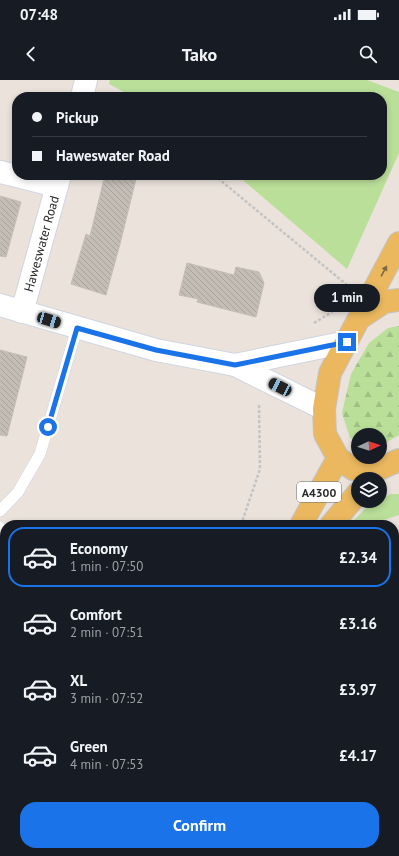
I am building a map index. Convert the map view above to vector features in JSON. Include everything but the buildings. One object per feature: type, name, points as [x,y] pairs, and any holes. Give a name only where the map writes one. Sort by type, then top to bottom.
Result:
[{"type":"main road","name":"A4300","points":[[365,472],[353,469],[338,458],[325,434],[324,409],[330,373],[399,243]]},
{"type":"main road","name":"A4300","points":[[360,318],[384,302],[399,300]]},
{"type":"main road","name":"A4300","points":[[304,520],[338,458]]},
{"type":"main road","name":"A4300","points":[[377,472],[399,460]]},
{"type":"main road","name":"A4300","points":[[335,520],[351,501]]},
{"type":"street","points":[[83,92],[86,80]]},
{"type":"street","points":[[0,172],[12,174]]},
{"type":"street","name":"Haweswater Road","points":[[22,312],[58,181]]},
{"type":"street","points":[[0,305],[156,350],[235,365],[324,409]]},
{"type":"street","points":[[235,365],[347,342]]},
{"type":"lane","points":[[0,511],[18,492],[40,454],[77,328]]},
{"type":"path","points":[[220,180],[347,285],[332,312],[314,323]]},
{"type":"path","points":[[243,520],[260,469],[260,405]]},
{"type":"green space","points":[[110,80],[367,80],[399,92],[399,153],[387,180],[387,92],[124,92],[109,84]]},
{"type":"green space","points":[[243,180],[387,180],[347,269]]},
{"type":"green space","points":[[399,326],[399,435],[387,442],[387,428],[351,428],[350,438],[342,413],[351,374],[369,343],[388,328]]},
{"type":"green space","points":[[399,494],[399,515],[383,520],[354,520],[367,508],[387,508],[387,496]]},
{"type":"route","points":[[48,427],[77,328],[156,350],[235,365],[347,342]]}]
